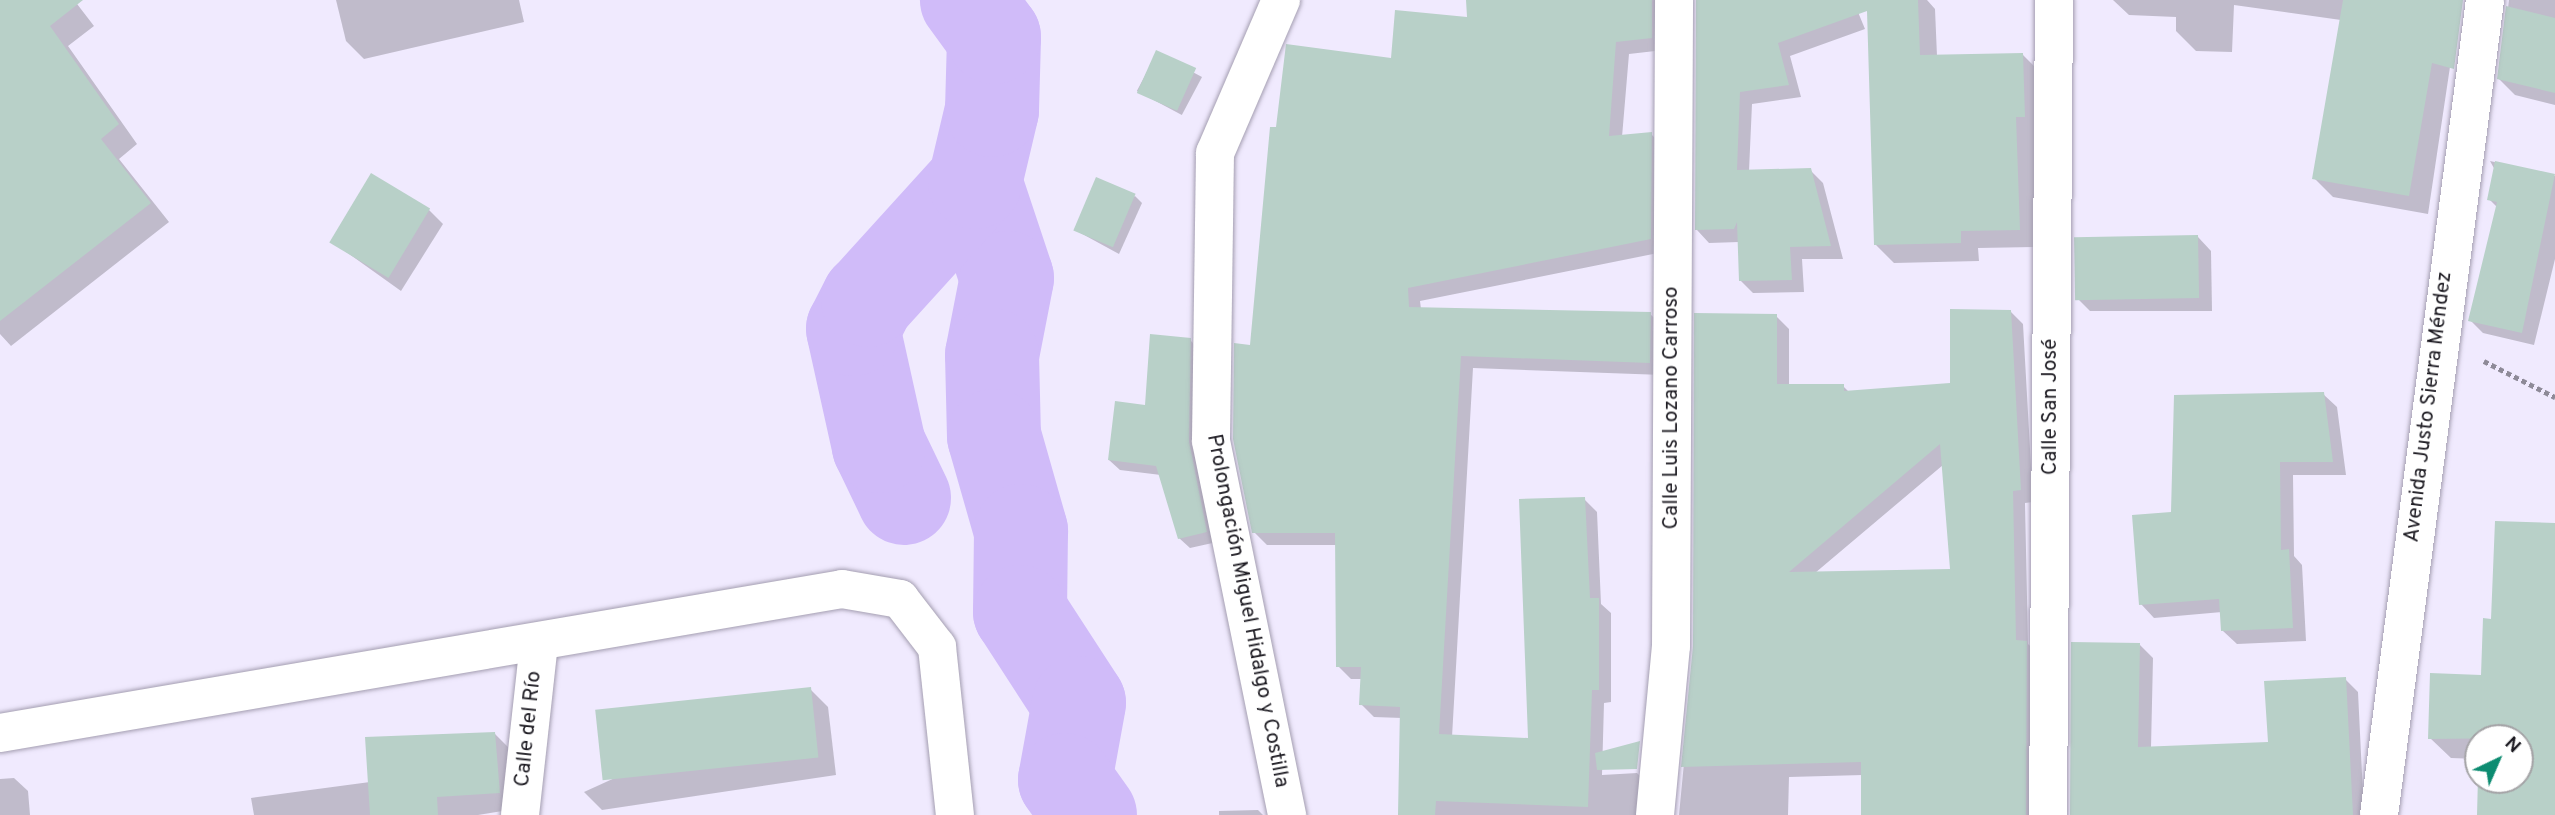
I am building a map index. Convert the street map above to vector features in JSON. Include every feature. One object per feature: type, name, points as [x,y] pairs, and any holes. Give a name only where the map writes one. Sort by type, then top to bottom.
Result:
[{"type":"street","name":"Prolongación Miguel Hidalgo y Costilla","points":[[1282,0],[1215,153],[1211,441],[1287,815]]},
{"type":"street","name":"Calle Luis Lozano Carroso","points":[[1655,815],[1671,646],[1675,0]]},
{"type":"street","name":"Calle San José","points":[[2048,815],[2054,0]]},
{"type":"street","name":"Avenida Justo Sierra Méndez","points":[[2379,815],[2436,337],[2485,0]]},
{"type":"street","points":[[0,733],[539,644],[842,589],[900,599],[937,647],[955,815]]},
{"type":"street","name":"Calle del Río","points":[[520,815],[539,644]]},
{"type":"path","points":[[2436,337],[2555,397]]},
{"type":"building","points":[[0,0],[83,0],[50,26],[119,124],[101,139],[151,203],[0,321]]},
{"type":"building","points":[[1466,0],[1652,0],[1652,38],[1616,42],[1609,136],[1652,132],[1651,239],[1408,288],[1409,307],[1651,312],[1650,363],[1461,356],[1439,734],[1528,738],[1519,499],[1585,497],[1590,598],[1599,598],[1599,690],[1592,690],[1588,807],[1436,801],[1435,815],[1398,815],[1400,707],[1359,705],[1361,667],[1336,667],[1335,533],[1252,533],[1233,439],[1234,343],[1250,345],[1270,127],[1276,127],[1286,44],[1391,58],[1395,10],[1467,17]]},
{"type":"building","points":[[1696,0],[1918,0],[1920,55],[2023,53],[2025,117],[2016,117],[2020,230],[1961,231],[1961,243],[1874,245],[1867,11],[1778,43],[1789,85],[1740,92],[1737,170],[1811,168],[1831,246],[1790,247],[1792,280],[1739,281],[1737,222],[1734,229],[1695,230]]},
{"type":"building","points":[[2343,0],[2463,0],[2454,69],[2432,63],[2409,196],[2312,179]]},
{"type":"building","points":[[2506,6],[2555,18],[2555,93],[2497,79]]},
{"type":"building","points":[[1156,50],[1196,68],[1177,111],[1137,93]]},
{"type":"building","points":[[2495,161],[2555,174],[2522,333],[2468,321],[2497,202],[2487,200]]},
{"type":"building","points":[[371,173],[430,209],[388,278],[329,242]]},
{"type":"building","points":[[1096,177],[1136,194],[1113,247],[1073,230]]},
{"type":"building","points":[[2198,235],[2199,298],[2075,300],[2074,237]]},
{"type":"building","points":[[1950,309],[2011,310],[2021,490],[2013,491],[2016,640],[2027,641],[2026,815],[1861,815],[1861,762],[1681,767],[1693,646],[1694,313],[1777,314],[1777,384],[1844,384],[1844,391],[1950,383]],"holes":[[[1940,444],[1950,569],[1789,572]]]},
{"type":"building","points":[[1150,334],[1191,338],[1189,441],[1207,532],[1178,539],[1156,466],[1108,460],[1115,401],[1145,405]]},
{"type":"building","points":[[2324,392],[2333,462],[2280,462],[2281,550],[2289,549],[2293,628],[2221,631],[2219,599],[2139,605],[2132,515],[2171,512],[2174,395]]},
{"type":"building","points":[[2495,521],[2555,523],[2555,815],[2477,815],[2478,794],[2534,794],[2534,724],[2464,724],[2464,739],[2428,739],[2430,673],[2481,675],[2483,618],[2491,619]]},
{"type":"building","points":[[2071,642],[2140,643],[2138,747],[2268,742],[2264,681],[2346,677],[2353,815],[2070,815]]},
{"type":"building","points":[[811,687],[818,758],[603,780],[595,710]]},
{"type":"building","points":[[495,732],[500,793],[437,797],[438,815],[370,815],[365,737]]},
{"type":"building","points":[[1640,741],[1637,769],[1597,770],[1595,753]]},
{"type":"waterway","points":[[904,498],[879,446],[853,329],[868,300],[975,182],[992,110],[994,37],[967,0]]},
{"type":"waterway","points":[[975,182],[1007,278],[992,355],[994,436],[1021,531],[1020,612],[1079,703],[1065,780],[1090,815]]}]
